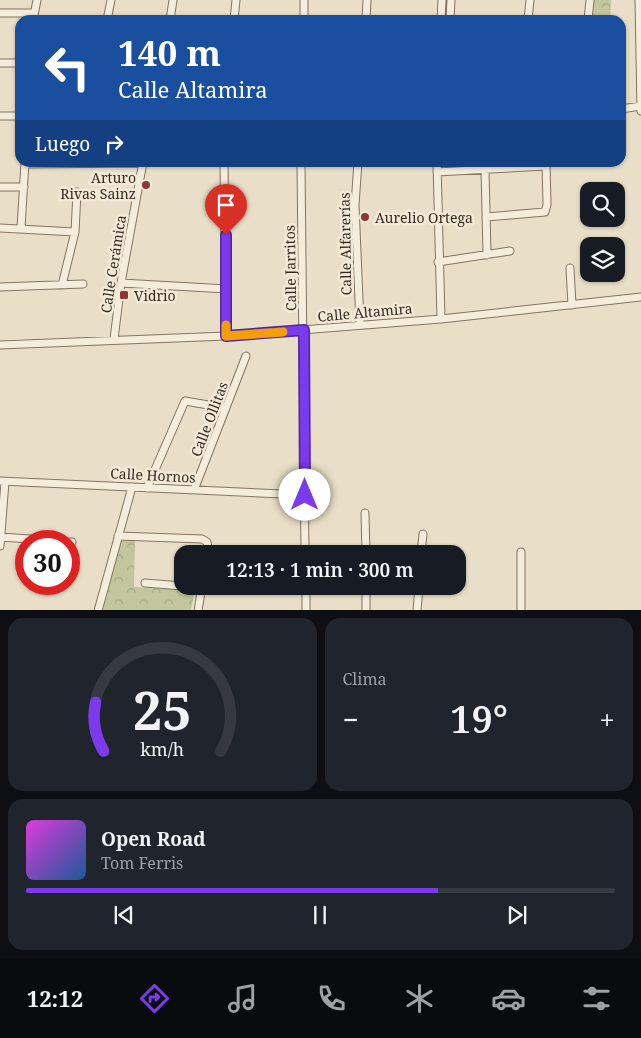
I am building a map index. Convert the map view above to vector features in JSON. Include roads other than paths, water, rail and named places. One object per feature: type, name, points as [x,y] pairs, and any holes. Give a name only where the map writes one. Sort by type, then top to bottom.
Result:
[{"type":"street","points":[[34,15],[37,0]]},
{"type":"street","points":[[108,15],[111,0]]},
{"type":"street","points":[[171,15],[173,0]]},
{"type":"street","points":[[234,15],[236,0]]},
{"type":"street","points":[[304,0],[304,15]]},
{"type":"street","points":[[366,15],[367,0]]},
{"type":"street","points":[[441,15],[442,0]]},
{"type":"street","points":[[450,15],[451,0]]},
{"type":"street","points":[[528,15],[530,0]]},
{"type":"street","points":[[588,15],[590,0]]},
{"type":"street","points":[[639,0],[641,112]]},
{"type":"street","points":[[0,13],[17,15]]},
{"type":"street","points":[[0,63],[15,63]]},
{"type":"street","points":[[626,108],[641,106]]},
{"type":"street","points":[[0,116],[15,116]]},
{"type":"street","points":[[21,228],[25,167]]},
{"type":"street","name":"Calle Cerámica","points":[[114,339],[121,282],[142,167]]},
{"type":"street","points":[[224,167],[227,289],[226,336]]},
{"type":"street","name":"Calle Jarritos","points":[[300,167],[304,330],[305,545]]},
{"type":"street","name":"Calle Alfarerías","points":[[358,167],[355,205],[360,324]]},
{"type":"street","points":[[437,167],[441,319]]},
{"type":"street","points":[[437,172],[516,167]]},
{"type":"street","points":[[486,217],[545,212],[547,205],[546,167]]},
{"type":"street","points":[[485,170],[487,255]]},
{"type":"street","points":[[0,187],[24,187]]},
{"type":"street","points":[[62,284],[75,232],[77,192]]},
{"type":"street","points":[[0,228],[75,232]]},
{"type":"street","points":[[438,262],[510,251]]},
{"type":"street","points":[[570,268],[572,305]]},
{"type":"street","points":[[121,282],[227,289]]},
{"type":"street","points":[[0,286],[83,284]]},
{"type":"street","name":"Calle Altamira","points":[[0,345],[226,336],[441,319],[641,297]]},
{"type":"street","name":"Calle Ollitas","points":[[194,490],[246,356]]},
{"type":"street","points":[[147,488],[182,404],[190,400],[226,408]]},
{"type":"street","points":[[0,546],[3,482]]},
{"type":"street","name":"Calle Hornos","points":[[3,482],[305,495]]},
{"type":"street","points":[[98,610],[132,487]]},
{"type":"street","points":[[365,513],[366,545]]},
{"type":"street","points":[[422,545],[423,534]]},
{"type":"street","points":[[118,536],[202,539],[208,542],[208,545]]},
{"type":"street","points":[[1,537],[15,538]]},
{"type":"street","points":[[521,552],[521,610]]},
{"type":"street","points":[[145,584],[174,586]]},
{"type":"street","points":[[198,610],[200,595]]},
{"type":"street","points":[[306,595],[306,610]]},
{"type":"street","points":[[366,595],[366,610]]},
{"type":"street","points":[[417,610],[418,595]]},
{"type":"place","name":"Arturo Rivas Sainz","points":[[146,185]]},
{"type":"place","name":"Aurelio Ortega","points":[[365,217]]},
{"type":"place","name":"Vidrio","points":[[124,295]]}]
